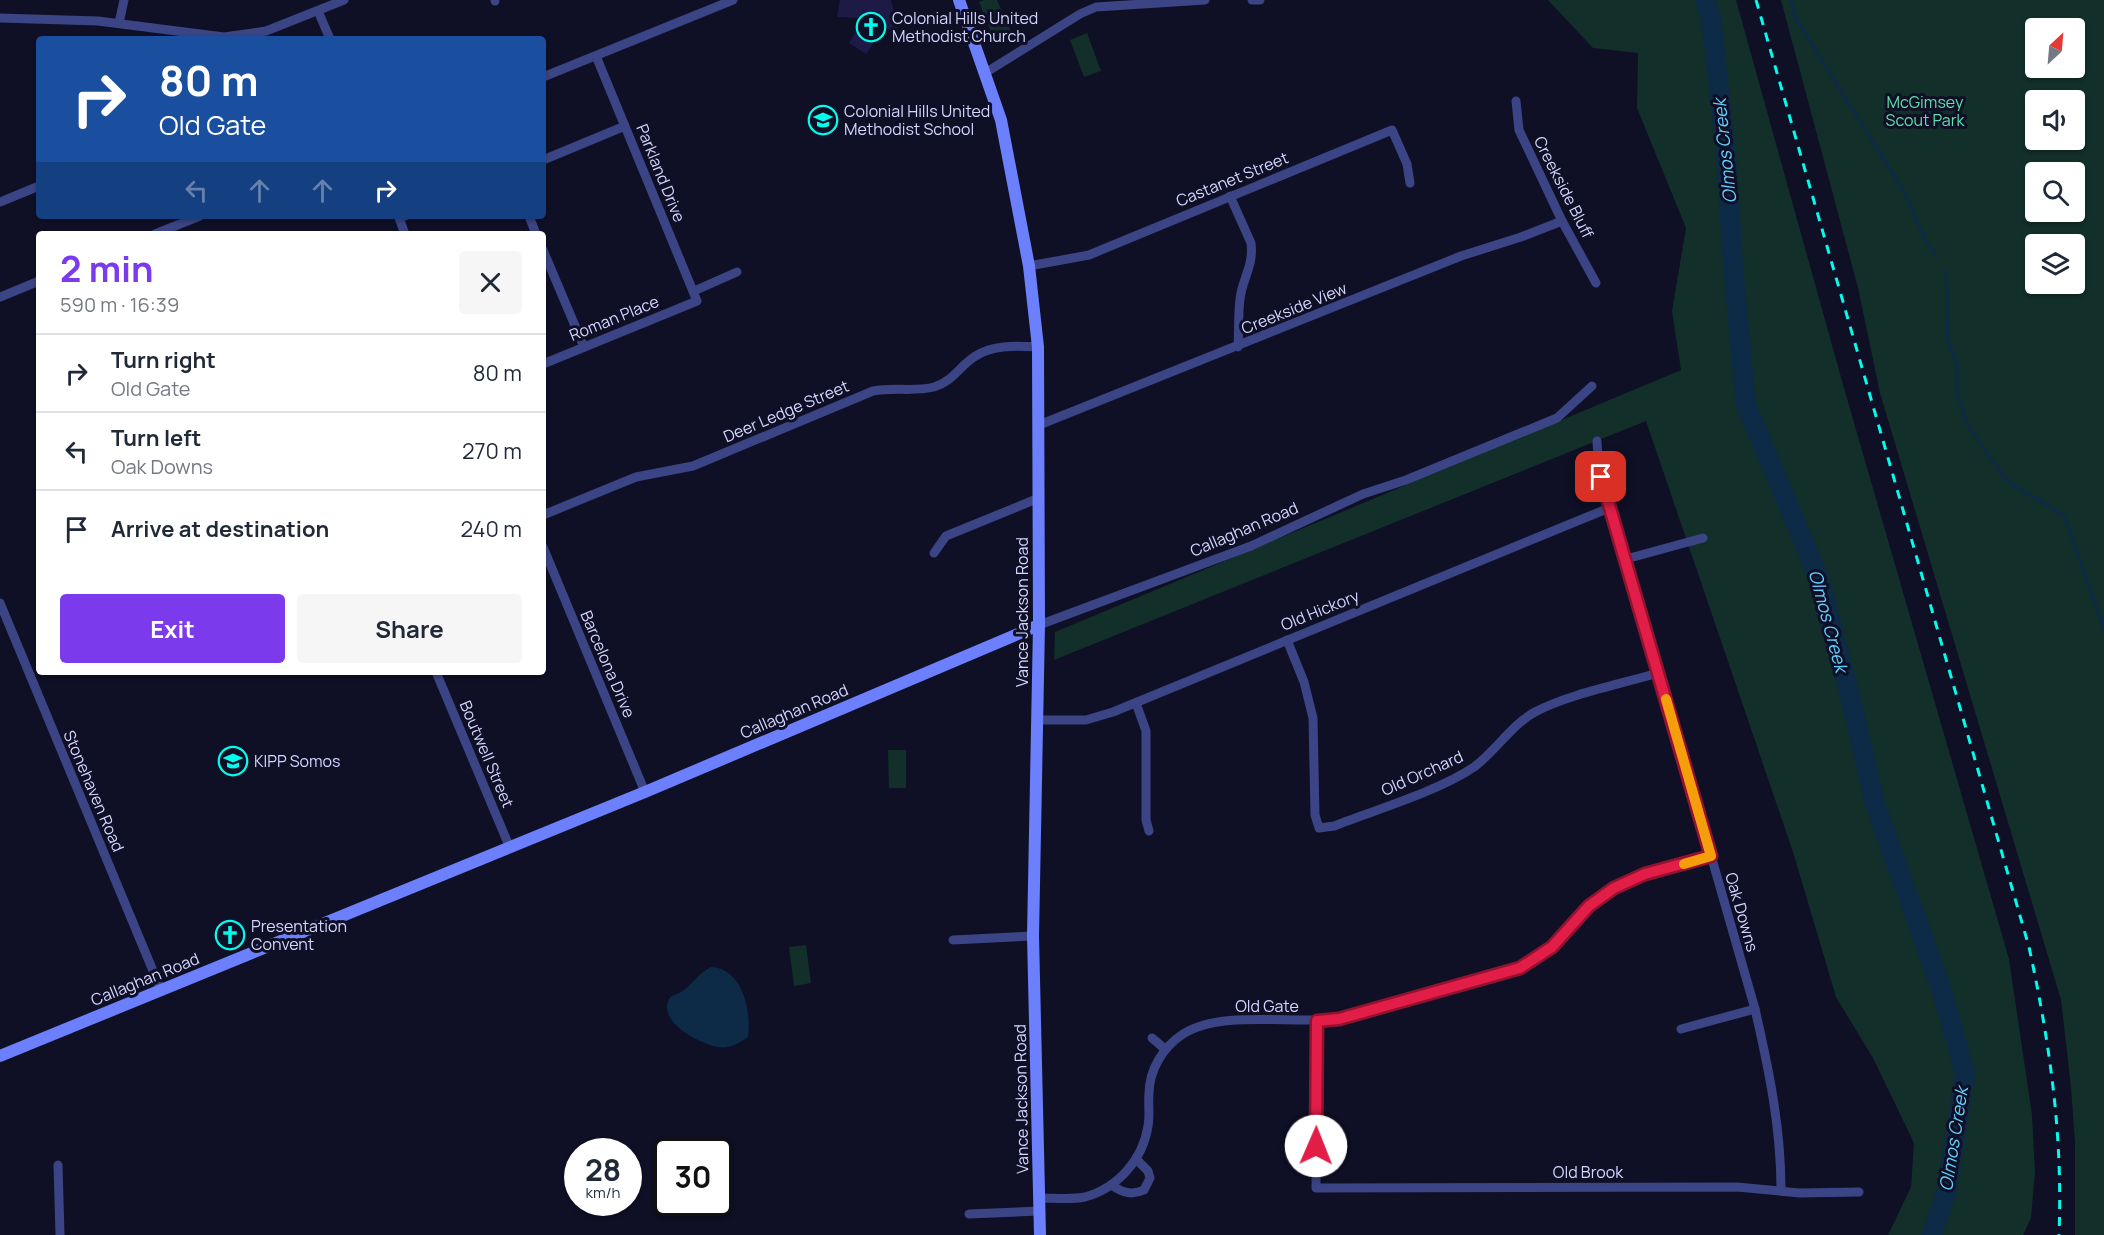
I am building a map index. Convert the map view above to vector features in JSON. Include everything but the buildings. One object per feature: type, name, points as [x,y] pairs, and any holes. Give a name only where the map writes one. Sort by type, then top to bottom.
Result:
[{"type":"main road","name":"Vance Jackson Road","points":[[958,0],[1001,120],[1029,266],[1038,347],[1039,625],[1033,936],[1040,1235]]},
{"type":"main road","name":"Callaghan Road","points":[[0,1056],[645,792],[1039,625]]},
{"type":"street","points":[[119,23],[124,0]]},
{"type":"street","points":[[234,36],[266,30],[344,0]]},
{"type":"street","points":[[546,76],[733,0]]},
{"type":"street","points":[[985,74],[1080,14],[1096,7],[1205,0]]},
{"type":"street","points":[[1252,0],[1260,0]]},
{"type":"street","points":[[318,11],[329,36]]},
{"type":"street","points":[[0,18],[119,23],[200,36]]},
{"type":"street","name":"Parkland Drive","points":[[596,56],[697,301]]},
{"type":"street","name":"Creekside Bluff","points":[[1516,101],[1519,130],[1562,221],[1596,283]]},
{"type":"street","points":[[546,159],[625,126]]},
{"type":"street","name":"Castanet Street","points":[[1029,266],[1089,255],[1392,130],[1407,164],[1410,183]]},
{"type":"street","points":[[0,202],[36,187]]},
{"type":"street","points":[[1230,196],[1251,243],[1252,251],[1248,277],[1240,297],[1238,347]]},
{"type":"street","points":[[162,231],[192,219]]},
{"type":"street","name":"Creekside View","points":[[1039,425],[1461,256],[1562,221]]},
{"type":"street","points":[[546,257],[584,347]]},
{"type":"street","points":[[693,291],[737,272]]},
{"type":"street","points":[[0,297],[36,282]]},
{"type":"street","name":"Roman Place","points":[[546,363],[697,301]]},
{"type":"street","name":"Deer Ledge Street","points":[[546,514],[636,477],[693,466],[873,391],[890,387],[932,388],[951,379],[974,357],[989,350],[1010,346],[1038,347]]},
{"type":"street","name":"Callaghan Road","points":[[1039,625],[1251,546],[1363,494],[1406,480],[1557,418],[1592,386]]},
{"type":"street","name":"Oak Downs","points":[[1597,441],[1598,460],[1609,508],[1626,559],[1755,1009],[1771,1077],[1777,1117],[1781,1190]]},
{"type":"street","points":[[934,553],[946,536],[1039,498]]},
{"type":"street","name":"Old Hickory","points":[[1037,720],[1086,720],[1136,703],[1609,508]]},
{"type":"street","points":[[1626,559],[1703,538]]},
{"type":"street","name":"Barcelona Drive","points":[[546,554],[645,792]]},
{"type":"street","name":"Stonehaven Road","points":[[0,603],[161,990]]},
{"type":"street","name":"Old Orchard","points":[[1287,640],[1304,682],[1313,718],[1314,815],[1319,828],[1334,826],[1463,774],[1484,759],[1522,721],[1535,712],[1554,704],[1658,673]]},
{"type":"street","name":"Boutwell Street","points":[[437,675],[510,848]]},
{"type":"street","points":[[1136,703],[1146,731],[1146,820],[1149,831]]},
{"type":"street","name":"Old Gate","points":[[1165,1049],[1185,1033],[1213,1023],[1339,1019],[1520,968],[1552,947],[1589,906],[1614,888],[1645,874],[1711,856]]},
{"type":"street","points":[[953,940],[1033,936]]},
{"type":"street","points":[[1681,1029],[1755,1009]]},
{"type":"street","name":"Old Brook","points":[[1317,1021],[1316,1188],[1737,1187],[1800,1193],[1860,1192]]},
{"type":"street","points":[[969,1214],[1040,1205],[1086,1196],[1111,1185],[1130,1168],[1145,1140],[1149,1124],[1149,1091],[1152,1075],[1165,1049],[1152,1038]]},
{"type":"street","points":[[1111,1185],[1131,1194],[1144,1190],[1150,1178],[1148,1171],[1136,1159]]},
{"type":"street","points":[[58,1165],[60,1235]]},
{"type":"green space","points":[[997,0],[1011,32],[994,39],[979,2]]},
{"type":"green space","points":[[1548,0],[1736,0],[1844,388],[2009,959],[2032,1115],[2035,1171],[2031,1218],[2023,1235],[1888,1235],[1911,1187],[1914,1143],[1873,1058],[1836,997],[1793,852],[1646,421],[1054,660],[1055,632],[1681,370],[1672,311],[1686,228],[1637,108],[1638,53],[1593,48]]},
{"type":"green space","name":"McGimsey Scout Park","points":[[1781,0],[2104,0],[2104,1235],[2075,1235],[2075,1143],[2061,1000],[1880,393],[1858,288]]},
{"type":"green space","points":[[1087,33],[1101,71],[1084,77],[1070,40]]},
{"type":"green space","points":[[888,750],[906,750],[906,788],[889,788]]},
{"type":"green space","points":[[806,945],[811,983],[794,986],[789,947]]},
{"type":"water","points":[[711,967],[722,969],[730,975],[743,993],[746,1004],[748,1037],[730,1046],[711,1045],[684,1032],[670,1017],[667,1009],[670,997],[683,991]]},
{"type":"waterway","name":"Olmos Creek","points":[[1705,0],[1711,18],[1726,152],[1733,266],[1746,405],[1819,578],[1875,804],[1941,988],[1965,1072],[1947,1190],[1932,1235]]},
{"type":"waterway","points":[[1791,0],[1796,19],[1905,193],[1925,240],[1937,257]]},
{"type":"waterway","points":[[1946,270],[1948,341],[1957,364],[1957,395],[1967,424],[2006,480],[2064,516],[2104,628]]},
{"type":"railway","points":[[1756,0],[2029,947],[2049,1055],[2057,1126],[2059,1235]]},
{"type":"slow traffic","points":[[1666,699],[1711,856],[1684,864]]},
{"type":"place","name":"Colonial Hills United Methodist Church","points":[[871,27]]},
{"type":"place","name":"Colonial Hills United Methodist School","points":[[823,120]]},
{"type":"place","name":"KIPP Somos","points":[[233,761]]},
{"type":"place","name":"Presentation Convent","points":[[230,935]]},
{"type":"route","points":[[1316,1146],[1317,1021],[1339,1019],[1520,968],[1552,947],[1589,906],[1614,888],[1645,874],[1711,856],[1601,477]]}]
